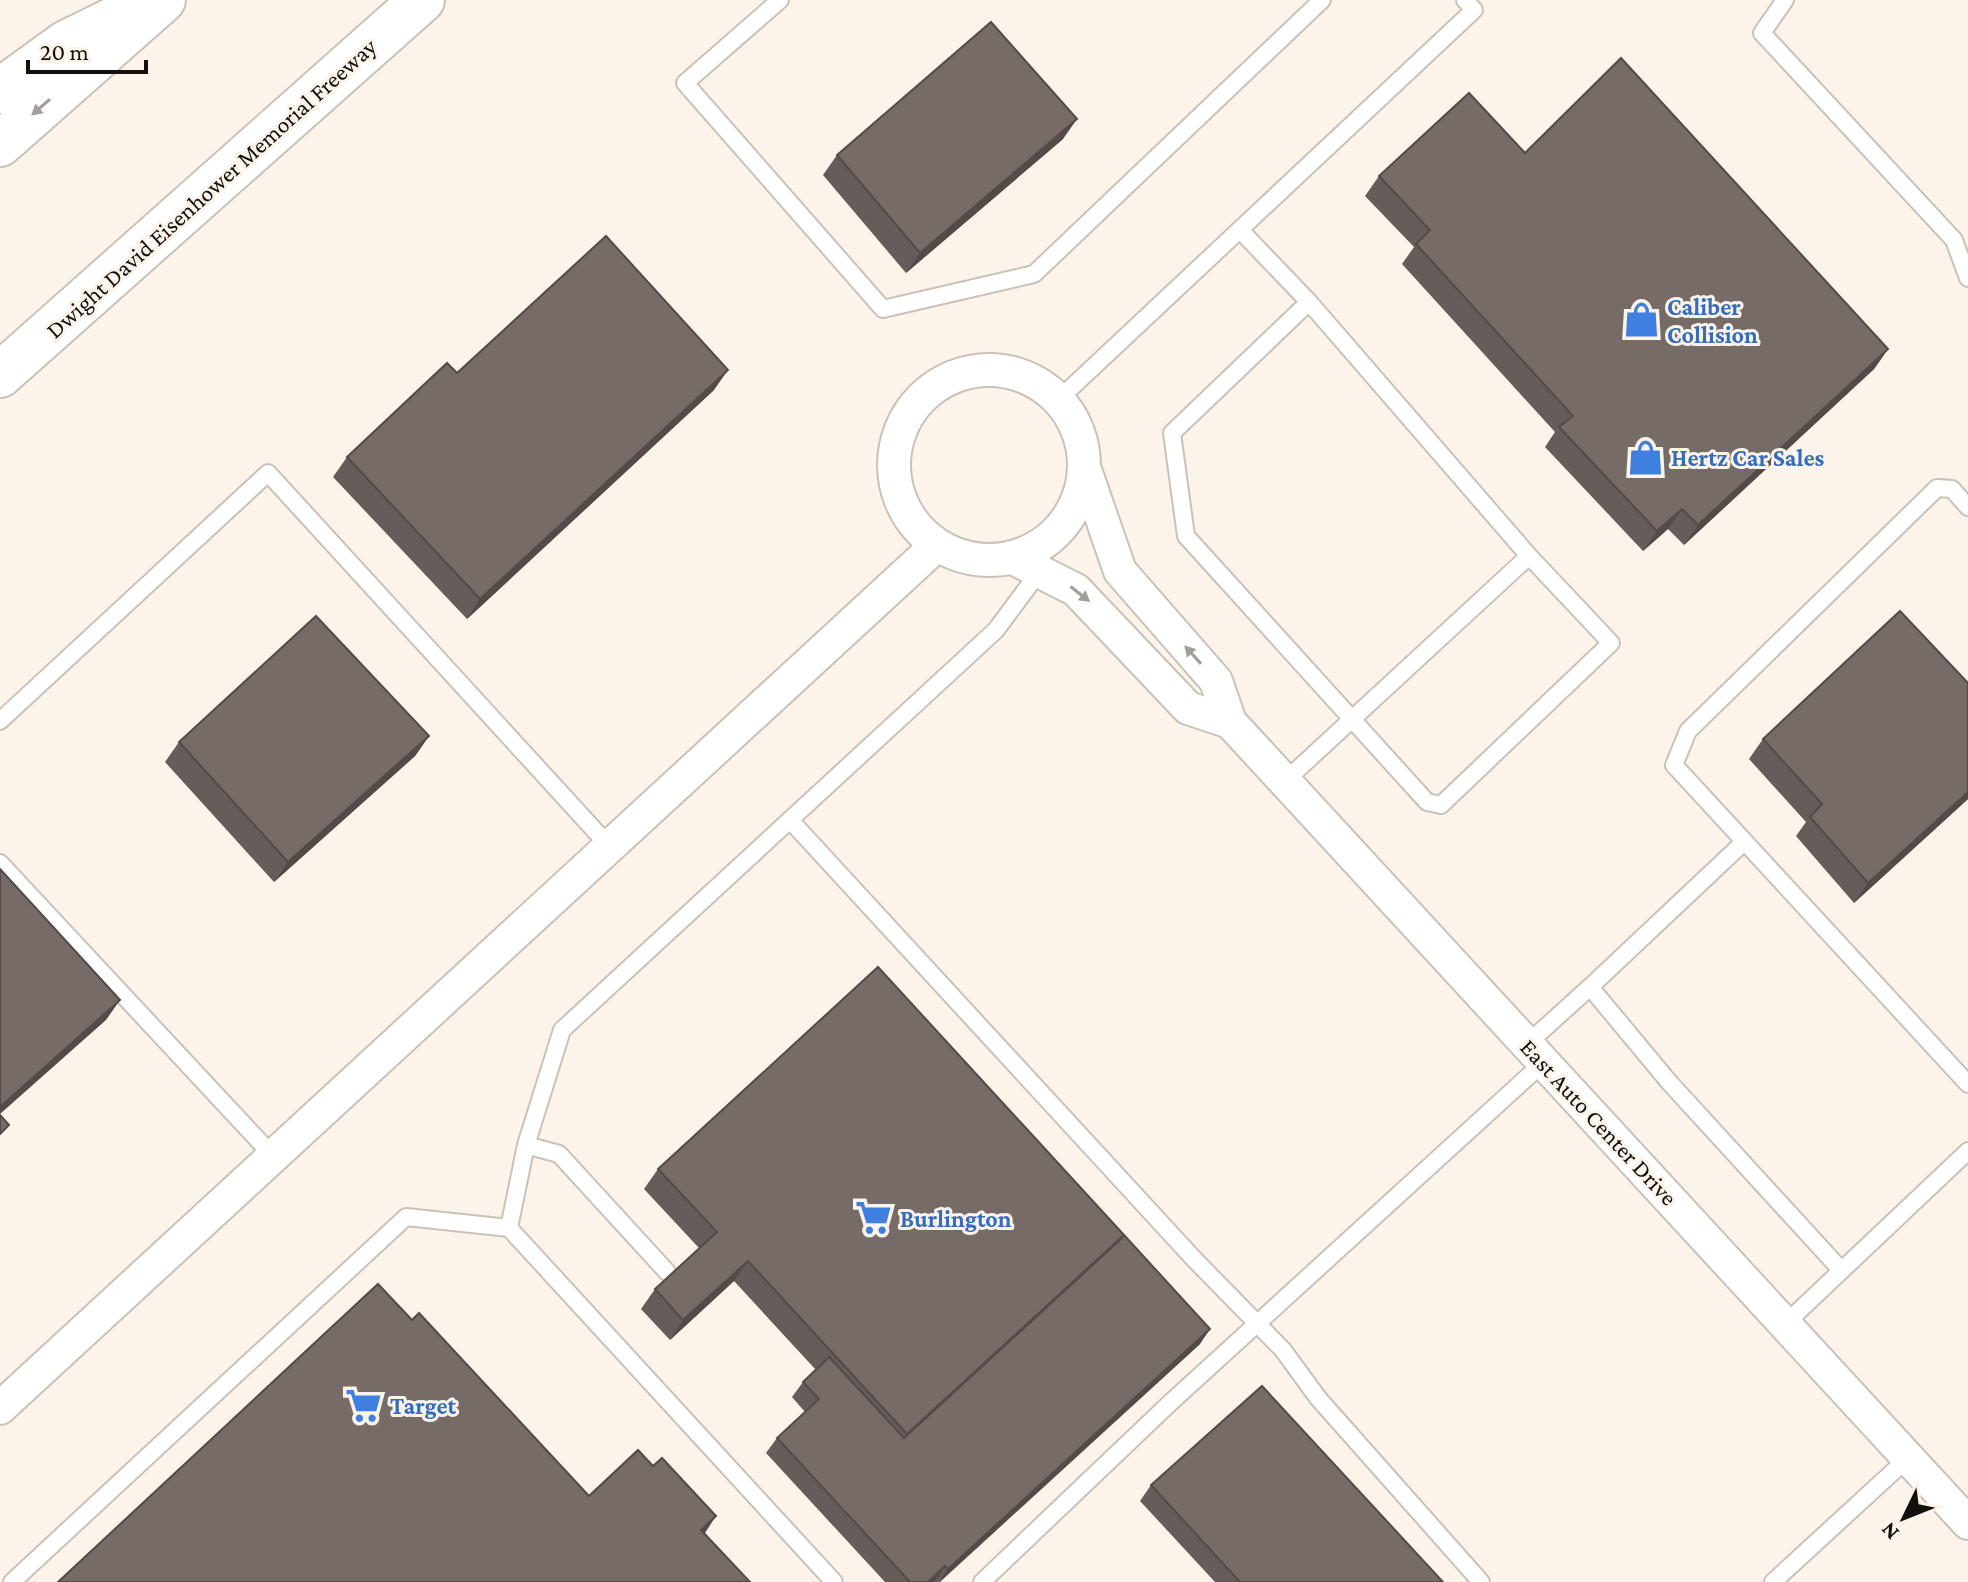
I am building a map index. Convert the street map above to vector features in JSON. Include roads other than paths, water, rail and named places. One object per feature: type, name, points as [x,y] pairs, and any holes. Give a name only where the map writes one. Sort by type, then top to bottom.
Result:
[{"type":"highway","points":[[0,91],[66,43],[154,0]]},
{"type":"highway","points":[[0,144],[163,0]]},
{"type":"highway","name":"Dwight David Eisenhower Memorial Freeway","points":[[0,375],[422,0]]},
{"type":"highway","points":[[0,408],[156,239]]},
{"type":"street","points":[[998,370],[1026,378],[1058,400],[1082,444],[1084,467],[1081,489],[1060,529],[1025,565],[957,555],[937,545],[906,513],[895,485],[894,456],[901,427],[917,402],[940,382],[968,372],[998,370]]},
{"type":"street","name":"East Auto Center Drive","points":[[1084,467],[1120,571],[1216,681],[1230,722],[1968,1523]]},
{"type":"street","points":[[0,1408],[937,545]]},
{"type":"street","name":"East Auto Center Drive","points":[[1025,565],[1068,585],[1094,606],[1188,708],[1230,722]]},
{"type":"lane","points":[[780,0],[685,83],[883,309],[1034,274],[1322,0]]},
{"type":"lane","points":[[1058,400],[1474,10],[1465,0]]},
{"type":"lane","points":[[1785,0],[1762,33],[1954,240],[1968,278]]},
{"type":"lane","points":[[1240,230],[1309,302],[1529,556],[1611,643],[1441,805],[1427,802],[1186,536],[1172,433],[1309,302]]},
{"type":"lane","points":[[0,721],[268,473],[609,846]]},
{"type":"lane","points":[[1968,507],[1952,489],[1937,488],[1688,731],[1674,765],[1968,1084]]},
{"type":"lane","points":[[1285,781],[1529,556]]},
{"type":"lane","points":[[509,1228],[526,1145],[562,1030],[996,630],[1025,565]]},
{"type":"lane","points":[[790,820],[1194,1259],[1259,1325],[1384,1475],[1481,1582]]},
{"type":"lane","points":[[982,1582],[1170,1403],[1259,1325],[1536,1053],[1590,987],[1744,842]]},
{"type":"lane","points":[[0,863],[273,1156]]},
{"type":"lane","points":[[1590,987],[1669,1082],[1841,1270]]},
{"type":"lane","points":[[526,1145],[559,1154],[667,1272]]},
{"type":"lane","points":[[1785,1324],[1968,1151]]},
{"type":"lane","points":[[12,1582],[406,1217],[509,1228],[834,1582]]},
{"type":"lane","points":[[1773,1582],[1908,1458]]},
{"type":"place","name":"Caliber Collision","points":[[1641,320]]},
{"type":"place","name":"Hertz Car Sales","points":[[1645,457]]},
{"type":"place","name":"Burlington","points":[[874,1218]]},
{"type":"place","name":"Target","points":[[364,1405]]}]
